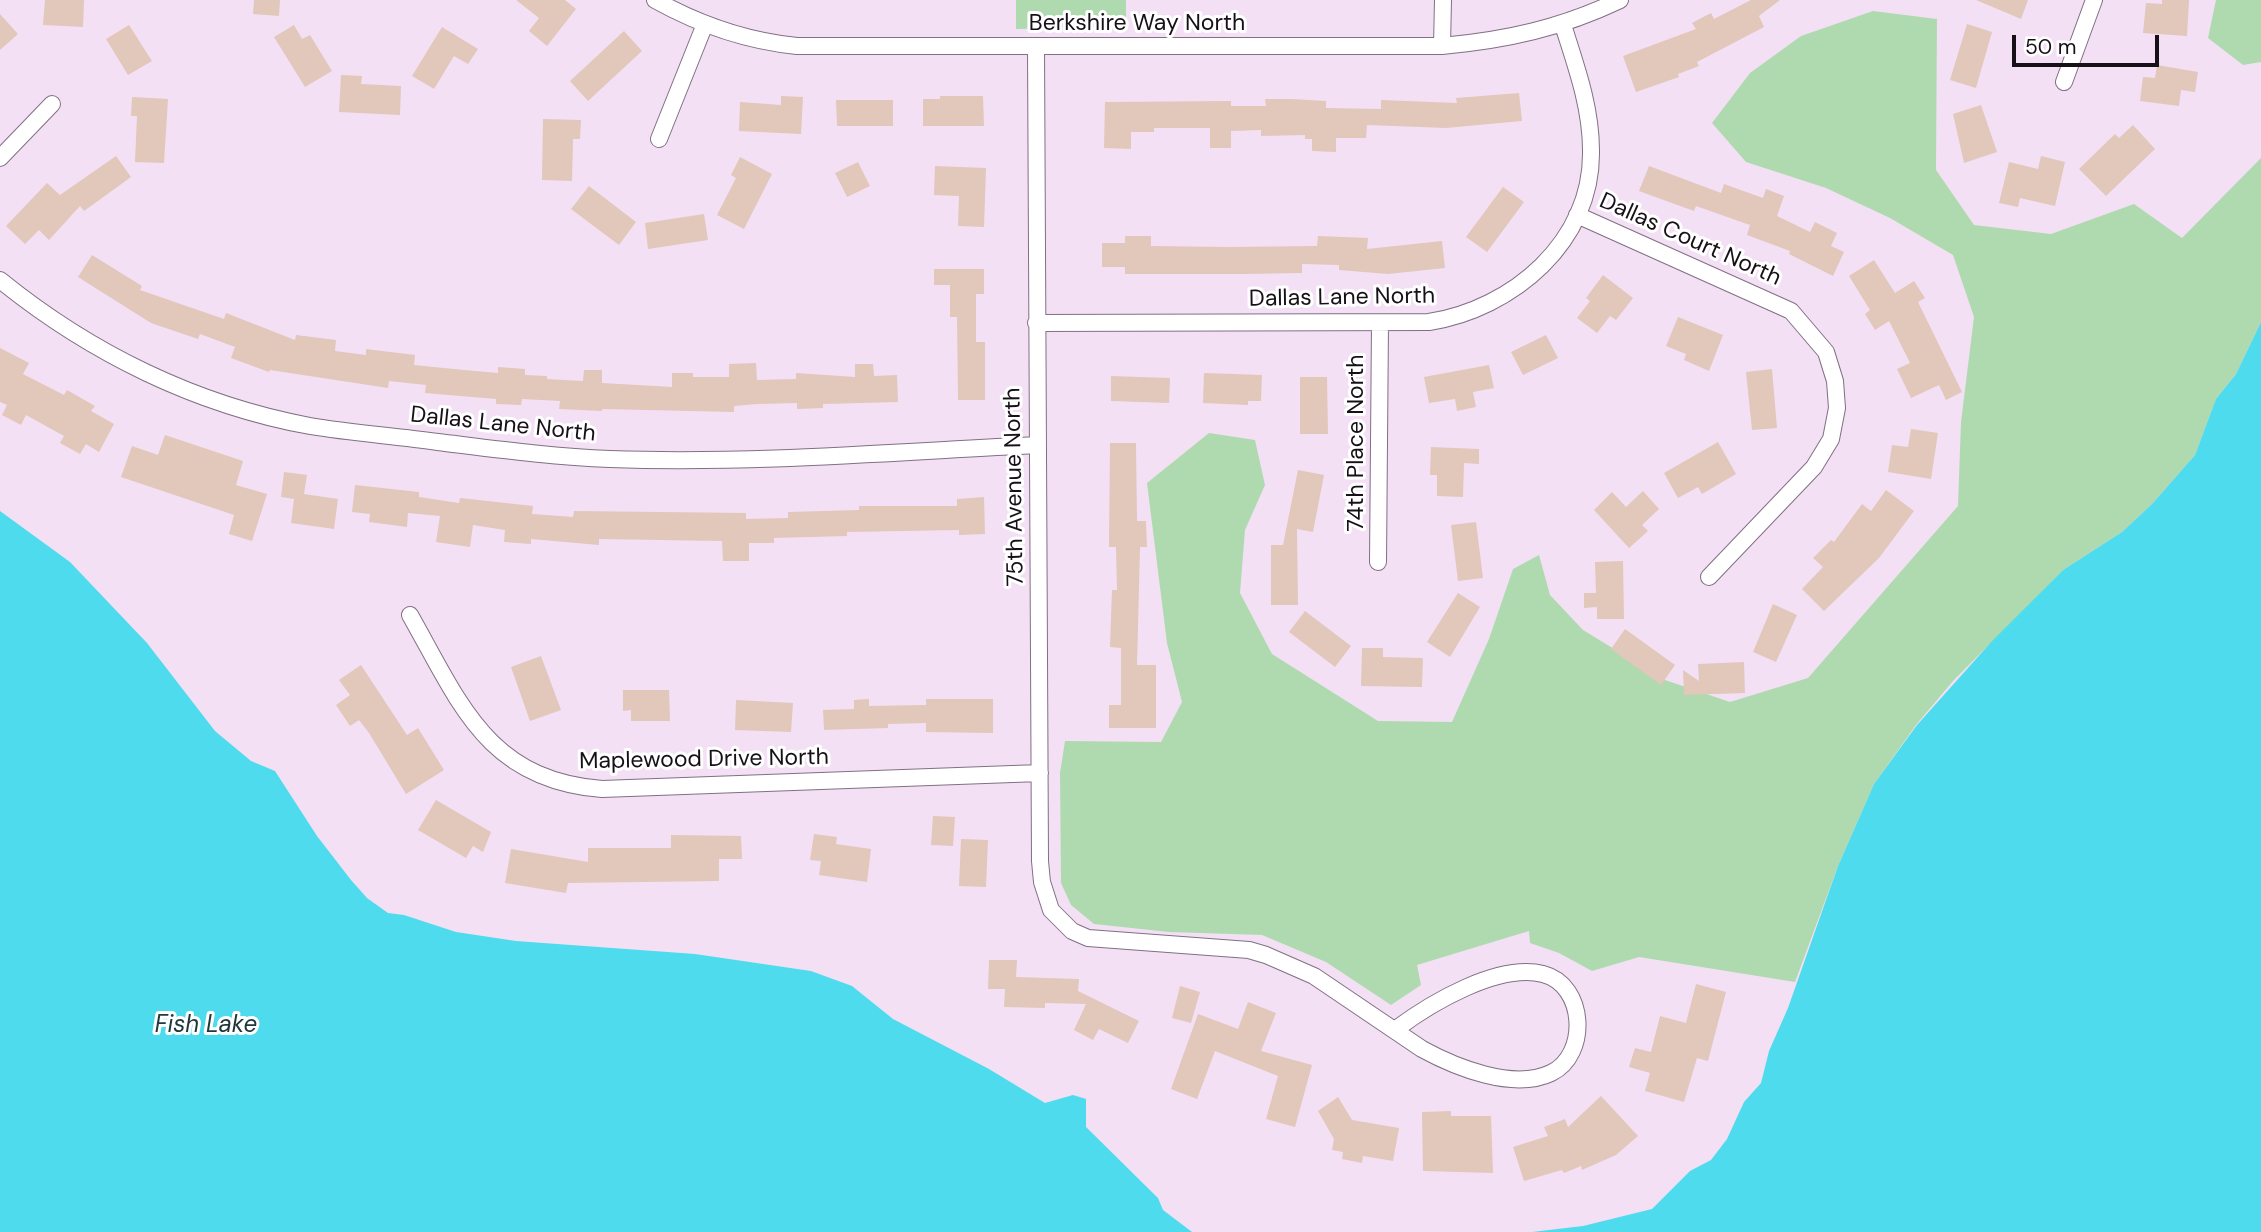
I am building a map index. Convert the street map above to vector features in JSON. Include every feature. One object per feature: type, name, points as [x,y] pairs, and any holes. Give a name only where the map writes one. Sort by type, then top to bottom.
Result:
[{"type":"street","name":"Berkshire Way North","points":[[655,0],[705,24],[764,43],[797,46],[1036,47],[1442,46],[1497,39],[1563,25],[1620,0]]},
{"type":"street","points":[[1442,46],[1443,0]]},
{"type":"street","points":[[2064,82],[2094,0]]},
{"type":"street","points":[[659,139],[705,24]]},
{"type":"street","name":"Dallas Lane North","points":[[1037,323],[1380,323],[1456,318],[1507,296],[1547,261],[1563,242],[1577,215],[1592,154],[1590,121],[1563,25]]},
{"type":"street","name":"75th Avenue North","points":[[1036,47],[1040,773],[1042,881],[1046,899],[1059,921],[1087,938],[1249,950],[1266,955],[1314,976],[1396,1029]]},
{"type":"street","points":[[0,158],[52,104]]},
{"type":"street","name":"Dallas Court North","points":[[1577,215],[1791,311],[1826,352],[1835,381],[1837,408],[1831,439],[1814,467],[1709,577]]},
{"type":"street","name":"Dallas Lane North","points":[[0,280],[84,340],[145,373],[178,388],[243,410],[311,426],[503,450],[619,459],[760,459],[1037,445]]},
{"type":"street","name":"74th Place North","points":[[1378,562],[1380,323]]},
{"type":"street","name":"Maplewood Drive North","points":[[410,615],[477,728],[499,752],[530,772],[563,785],[602,789],[1040,773]]},
{"type":"street","points":[[1532,972],[1547,975],[1563,986],[1574,1004],[1579,1026],[1576,1044],[1552,1073],[1513,1078],[1439,1059],[1396,1029],[1432,1003],[1451,994],[1504,977],[1532,972]]},
{"type":"green space","points":[[1016,0],[1126,0],[1126,27],[1016,29]]},
{"type":"green space","points":[[2216,0],[2261,0],[2261,62],[2243,65],[2208,38]]},
{"type":"green space","points":[[1873,11],[1937,19],[1936,170],[1974,225],[2051,234],[2134,204],[2182,238],[2261,158],[2261,322],[2236,374],[2216,399],[2195,455],[2152,504],[2122,532],[2063,570],[1953,681],[1916,725],[1874,784],[1838,866],[1795,982],[1639,957],[1592,971],[1559,953],[1530,943],[1529,931],[1417,965],[1421,985],[1391,1005],[1326,962],[1262,935],[1169,932],[1094,924],[1071,905],[1061,883],[1060,773],[1065,741],[1161,742],[1182,702],[1167,643],[1147,483],[1209,433],[1255,440],[1265,485],[1245,530],[1240,593],[1272,654],[1378,721],[1452,722],[1489,639],[1513,569],[1539,555],[1550,595],[1583,630],[1665,680],[1730,702],[1808,678],[1958,506],[1961,422],[1974,317],[1953,255],[1890,218],[1826,188],[1746,162],[1712,123],[1750,73],[1801,36]]},
{"type":"water","points":[[2261,322],[2261,1232],[1532,1232],[1583,1226],[1652,1209],[1690,1171],[1711,1160],[1727,1139],[1744,1102],[1761,1083],[1769,1051],[1788,1008],[1838,866],[1874,784],[1917,725],[1993,640],[2063,570],[2122,532],[2152,504],[2195,455],[2216,399],[2236,374]]},
{"type":"water","name":"Fish Lake","points":[[0,511],[70,562],[147,643],[215,731],[251,761],[275,771],[317,836],[351,880],[367,898],[388,913],[404,915],[456,932],[516,941],[695,954],[811,971],[852,986],[893,1019],[989,1069],[1045,1103],[1073,1095],[1086,1099],[1086,1127],[1158,1198],[1163,1210],[1192,1232],[0,1232]]},
{"type":"building","points":[[45,0],[84,0],[83,27],[43,25]]},
{"type":"building","points":[[254,0],[280,0],[279,16],[253,14]]},
{"type":"building","points":[[516,0],[565,0],[576,9],[547,46],[529,31],[539,18]]},
{"type":"building","points":[[1751,0],[1780,0],[1759,16],[1764,27],[1697,62],[1699,66],[1678,74],[1679,77],[1636,92],[1623,56],[1696,29],[1692,23],[1711,13],[1714,19]]},
{"type":"building","points":[[1976,0],[2028,0],[2021,19]]},
{"type":"building","points":[[2162,0],[2189,0],[2187,36],[2143,33],[2146,3],[2162,4]]},
{"type":"building","points":[[0,14],[18,34],[0,50]]},
{"type":"building","points":[[1967,24],[1992,32],[1976,88],[1950,80]]},
{"type":"building","points":[[129,25],[152,61],[128,75],[106,39]]},
{"type":"building","points":[[294,25],[302,39],[310,35],[332,71],[305,87],[274,37]]},
{"type":"building","points":[[442,27],[478,49],[468,64],[454,56],[434,89],[412,76]]},
{"type":"building","points":[[624,31],[642,51],[588,101],[570,81]]},
{"type":"building","points":[[2157,65],[2198,72],[2195,92],[2181,90],[2179,106],[2140,101],[2143,77],[2155,78]]},
{"type":"building","points":[[341,75],[362,76],[361,84],[401,86],[400,115],[339,112]]},
{"type":"building","points":[[1519,93],[1522,121],[1446,128],[1367,125],[1366,138],[1336,138],[1336,152],[1312,151],[1312,139],[1305,139],[1305,135],[1261,136],[1261,130],[1231,131],[1231,148],[1210,148],[1210,128],[1154,128],[1154,132],[1131,132],[1131,149],[1104,148],[1105,102],[1231,101],[1231,106],[1266,106],[1265,99],[1292,99],[1326,101],[1326,108],[1381,109],[1381,100],[1457,103],[1456,98]]},
{"type":"building","points":[[781,96],[803,97],[801,134],[739,131],[740,102],[781,105]]},
{"type":"building","points":[[940,96],[983,96],[984,126],[923,126],[923,99],[940,99]]},
{"type":"building","points":[[132,97],[168,99],[164,163],[135,162],[137,116],[131,116]]},
{"type":"building","points":[[836,100],[893,100],[893,126],[837,126]]},
{"type":"building","points":[[1981,105],[1997,152],[1964,163],[1953,114]]},
{"type":"building","points":[[543,119],[581,120],[580,139],[573,139],[572,181],[542,180]]},
{"type":"building","points":[[2133,125],[2155,149],[2106,196],[2079,169],[2115,134],[2119,138]]},
{"type":"building","points":[[116,156],[131,177],[84,211],[80,206],[49,240],[39,230],[25,244],[6,226],[47,183],[60,195]]},
{"type":"building","points":[[2041,156],[2065,162],[2055,206],[2020,198],[2018,207],[1999,203],[2009,162],[2038,169]]},
{"type":"building","points":[[740,157],[772,174],[744,229],[717,215],[736,178],[731,175]]},
{"type":"building","points":[[858,162],[870,186],[847,197],[835,173]]},
{"type":"building","points":[[935,166],[986,168],[984,227],[958,226],[959,196],[934,195]]},
{"type":"building","points":[[1649,166],[1721,193],[1724,184],[1763,198],[1766,189],[1784,196],[1777,216],[1810,232],[1815,222],[1837,233],[1831,246],[1844,252],[1833,276],[1789,254],[1790,251],[1747,235],[1750,225],[1696,206],[1694,211],[1639,191]]},
{"type":"building","points":[[589,186],[636,222],[619,245],[571,209]]},
{"type":"building","points":[[1503,187],[1524,202],[1487,252],[1466,237]]},
{"type":"building","points":[[704,214],[708,240],[648,249],[645,223]]},
{"type":"building","points":[[1125,236],[1151,236],[1151,246],[1317,246],[1318,236],[1368,238],[1367,249],[1442,241],[1445,268],[1388,274],[1339,270],[1339,265],[1302,264],[1302,273],[1125,274],[1125,267],[1102,267],[1102,243],[1125,243]]},
{"type":"building","points":[[92,255],[142,286],[140,290],[224,319],[226,313],[295,340],[296,335],[336,340],[335,351],[366,355],[366,349],[415,355],[414,365],[464,370],[498,373],[498,367],[525,369],[525,375],[547,376],[547,379],[583,381],[584,370],[602,370],[602,383],[672,387],[672,373],[693,373],[693,377],[729,377],[729,364],[756,363],[757,380],[796,379],[796,373],[855,377],[855,364],[873,364],[874,376],[897,375],[898,402],[823,404],[823,408],[797,409],[797,403],[757,404],[734,406],[734,412],[559,409],[560,401],[522,399],[521,405],[496,404],[496,399],[425,393],[426,385],[389,381],[388,388],[270,370],[269,372],[231,358],[235,347],[200,334],[198,339],[151,323],[78,277]]},
{"type":"building","points":[[1874,260],[1895,293],[1914,281],[1925,298],[1918,302],[1962,392],[1946,400],[1939,385],[1911,398],[1897,369],[1910,363],[1889,321],[1875,330],[1865,314],[1870,310],[1849,276]]},
{"type":"building","points":[[934,269],[984,269],[984,294],[976,294],[976,342],[985,342],[985,400],[958,400],[957,317],[950,317],[950,285],[934,285]]},
{"type":"building","points":[[1603,275],[1633,298],[1616,320],[1610,316],[1597,333],[1577,318],[1590,301],[1586,298]]},
{"type":"building","points":[[1678,317],[1723,335],[1709,371],[1684,360],[1686,354],[1666,346]]},
{"type":"building","points":[[1546,335],[1558,358],[1523,375],[1511,352]]},
{"type":"building","points":[[0,348],[29,363],[23,374],[64,395],[67,390],[95,406],[91,411],[114,424],[99,452],[86,444],[80,454],[60,443],[64,436],[26,415],[21,425],[2,415],[7,405],[0,402]]},
{"type":"building","points":[[1489,365],[1494,388],[1473,392],[1476,407],[1457,411],[1455,399],[1429,403],[1424,377]]},
{"type":"building","points":[[1772,369],[1777,428],[1752,430],[1746,372]]},
{"type":"building","points":[[1204,373],[1262,375],[1261,401],[1248,401],[1248,405],[1203,403]]},
{"type":"building","points":[[1111,376],[1170,378],[1169,403],[1111,401]]},
{"type":"building","points":[[1300,377],[1327,377],[1328,434],[1300,434]]},
{"type":"building","points":[[1911,429],[1938,433],[1931,479],[1888,472],[1892,445],[1908,447]]},
{"type":"building","points":[[165,435],[243,461],[236,485],[267,494],[252,541],[229,534],[234,515],[121,477],[132,446],[158,455]]},
{"type":"building","points":[[1718,442],[1736,474],[1702,494],[1698,487],[1678,498],[1664,473]]},
{"type":"building","points":[[1110,443],[1136,443],[1137,521],[1146,521],[1147,547],[1140,547],[1137,665],[1156,665],[1156,728],[1109,728],[1109,705],[1121,705],[1121,648],[1110,647],[1112,590],[1117,590],[1116,547],[1109,547]]},
{"type":"building","points":[[1431,447],[1479,449],[1479,464],[1464,463],[1463,497],[1437,496],[1437,475],[1430,475]]},
{"type":"building","points":[[1298,470],[1324,475],[1313,532],[1297,529],[1298,605],[1271,605],[1271,545],[1283,545]]},
{"type":"building","points":[[284,472],[307,475],[304,494],[338,499],[334,529],[291,523],[294,499],[281,497]]},
{"type":"building","points":[[355,485],[419,492],[419,497],[459,503],[460,498],[533,506],[532,514],[573,517],[574,511],[746,513],[746,519],[788,518],[788,512],[859,510],[859,506],[957,506],[957,499],[984,497],[985,534],[959,535],[959,530],[847,532],[847,536],[774,538],[774,543],[749,543],[749,561],[723,561],[722,541],[599,539],[599,545],[531,539],[531,544],[504,542],[505,530],[473,525],[470,547],[436,542],[440,516],[408,513],[407,527],[369,522],[370,514],[352,512]]},
{"type":"building","points":[[1886,490],[1914,511],[1879,558],[1824,611],[1802,589],[1823,567],[1813,558],[1831,540],[1834,542],[1862,504],[1871,511]]},
{"type":"building","points":[[1643,491],[1659,509],[1642,525],[1648,531],[1629,548],[1594,510],[1612,492],[1626,507]]},
{"type":"building","points":[[1476,522],[1483,578],[1458,581],[1451,525]]},
{"type":"building","points":[[1623,561],[1624,619],[1597,619],[1597,607],[1584,608],[1584,593],[1596,593],[1595,562]]},
{"type":"building","points":[[1458,593],[1480,607],[1450,657],[1427,642]]},
{"type":"building","points":[[1773,604],[1797,615],[1776,662],[1753,652]]},
{"type":"building","points":[[1305,611],[1351,646],[1335,667],[1289,632]]},
{"type":"building","points":[[1625,629],[1675,665],[1661,685],[1611,649]]},
{"type":"building","points":[[1362,648],[1383,648],[1383,657],[1423,658],[1422,687],[1361,686]]},
{"type":"building","points":[[541,656],[561,710],[530,721],[511,667]]},
{"type":"building","points":[[1744,662],[1745,693],[1684,695],[1683,670],[1699,681],[1698,664]]},
{"type":"building","points":[[361,665],[407,735],[418,728],[444,770],[406,794],[359,720],[350,726],[336,705],[350,695],[339,680]]},
{"type":"building","points":[[623,690],[669,690],[670,721],[631,721],[631,710],[623,711]]},
{"type":"building","points":[[869,699],[869,706],[926,705],[926,699],[993,699],[993,733],[926,732],[926,723],[888,724],[888,728],[824,730],[823,710],[854,709],[854,700]]},
{"type":"building","points":[[736,700],[793,703],[791,732],[735,730]]},
{"type":"building","points":[[436,800],[491,832],[483,852],[473,846],[466,858],[418,830]]},
{"type":"building","points":[[933,816],[955,817],[953,846],[931,845]]},
{"type":"building","points":[[814,834],[837,837],[836,844],[871,849],[867,882],[819,875],[821,861],[810,860]]},
{"type":"building","points":[[671,835],[741,836],[742,859],[719,859],[719,881],[568,883],[566,893],[505,883],[511,849],[588,862],[588,848],[671,848]]},
{"type":"building","points":[[961,839],[988,840],[986,887],[959,886]]},
{"type":"building","points":[[989,960],[1017,960],[1016,977],[1079,979],[1078,991],[1139,1021],[1128,1043],[1099,1029],[1093,1040],[1074,1030],[1086,1004],[1045,1003],[1045,1008],[1004,1007],[1005,989],[988,989]]},
{"type":"building","points":[[1696,984],[1726,992],[1708,1061],[1697,1058],[1684,1102],[1645,1091],[1650,1073],[1629,1067],[1635,1048],[1651,1052],[1660,1016],[1686,1023]]},
{"type":"building","points":[[1180,986],[1200,992],[1191,1023],[1172,1018]]},
{"type":"building","points":[[1248,1002],[1276,1013],[1261,1051],[1312,1065],[1295,1127],[1266,1119],[1278,1076],[1215,1051],[1197,1099],[1171,1089],[1198,1014],[1238,1029]]},
{"type":"building","points":[[1601,1096],[1638,1136],[1616,1155],[1582,1170],[1581,1166],[1564,1173],[1562,1170],[1524,1181],[1513,1147],[1548,1136],[1544,1127],[1565,1119],[1568,1127]]},
{"type":"building","points":[[1338,1097],[1352,1120],[1399,1128],[1393,1161],[1363,1156],[1362,1163],[1342,1159],[1343,1152],[1332,1150],[1334,1139],[1318,1111]]},
{"type":"building","points":[[1451,1111],[1451,1116],[1491,1116],[1493,1173],[1423,1171],[1422,1112]]}]
